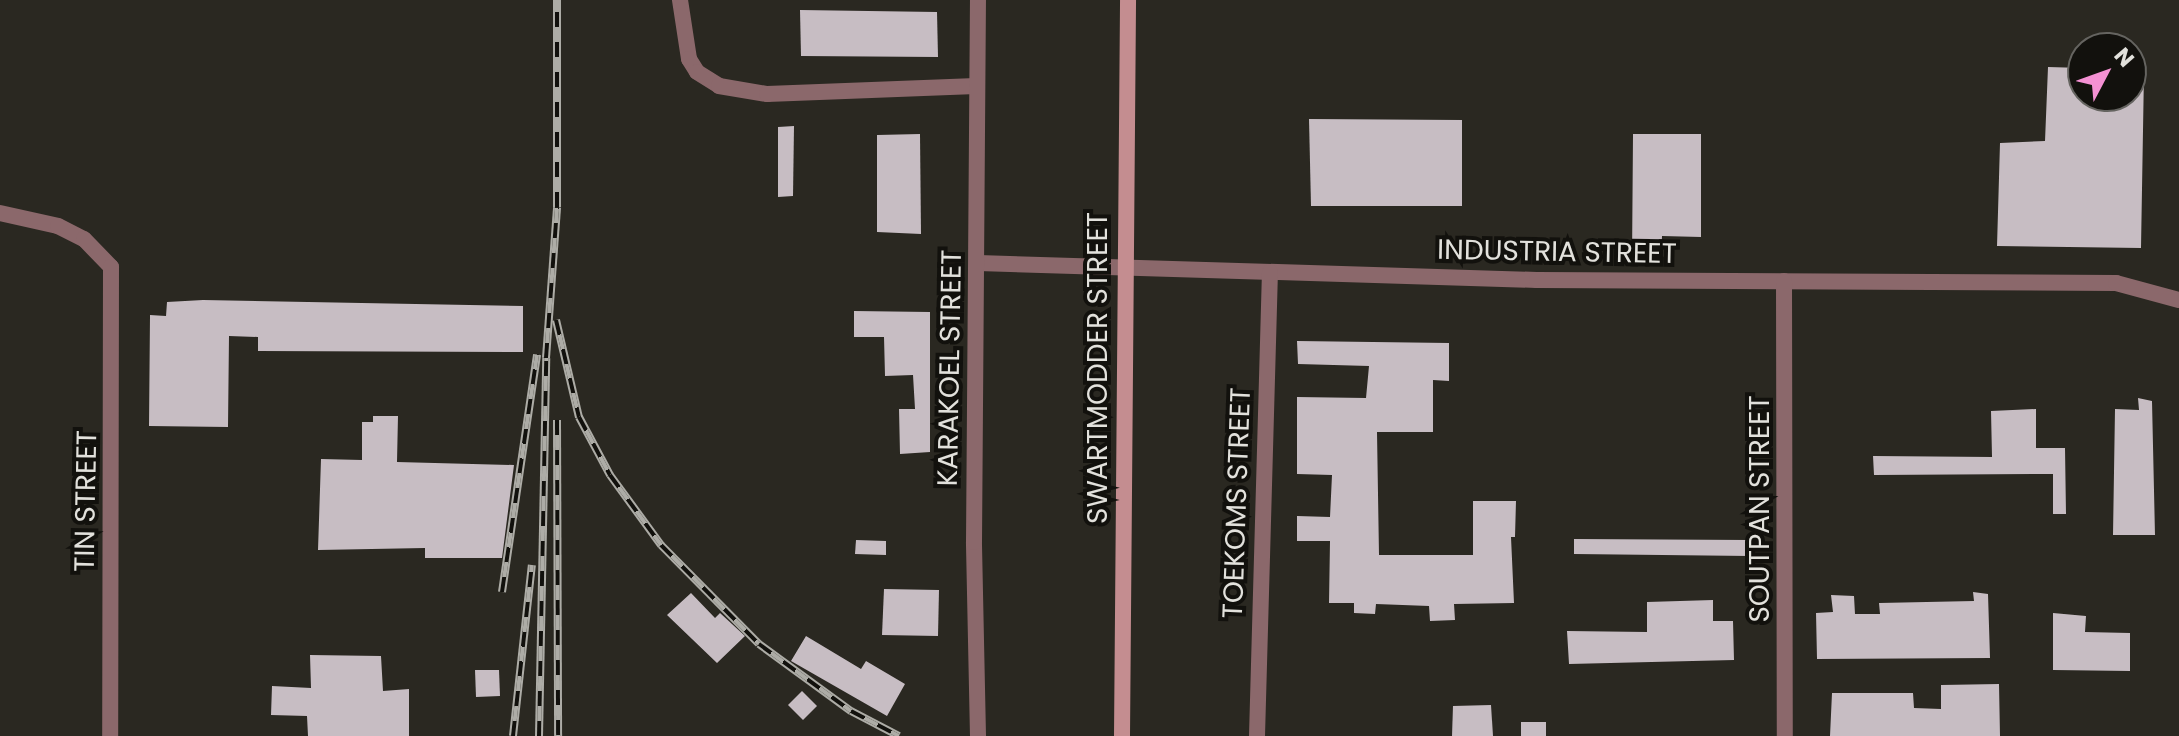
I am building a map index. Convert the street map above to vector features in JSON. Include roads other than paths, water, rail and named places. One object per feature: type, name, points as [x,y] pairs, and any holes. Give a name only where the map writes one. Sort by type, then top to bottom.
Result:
[{"type":"main road","name":"SWARTMODDER STREET","points":[[1122,736],[1123,268],[1128,0]]},
{"type":"street","points":[[680,0],[689,59],[697,72],[719,86],[767,94],[976,86]]},
{"type":"street","name":"KARAKOEL STREET","points":[[978,0],[974,542],[978,736]]},
{"type":"street","name":"TIN STREET","points":[[0,213],[71,233],[99,251],[111,267],[110,736]]},
{"type":"street","name":"INDUSTRIA STREET","points":[[978,263],[1270,272],[2136,284],[2179,300]]},
{"type":"street","name":"TOEKOMS STREET","points":[[1257,736],[1270,272]]},
{"type":"street","name":"SOUTPAN STREET","points":[[1784,281],[1785,736]]},
{"type":"railway","points":[[539,736],[546,358],[557,207],[557,0]]},
{"type":"railway","points":[[556,320],[579,417],[610,475],[661,545],[759,644],[851,711],[899,736]]},
{"type":"railway","points":[[502,592],[537,355]]},
{"type":"railway","points":[[557,420],[558,736]]},
{"type":"railway","points":[[513,736],[532,565]]}]
